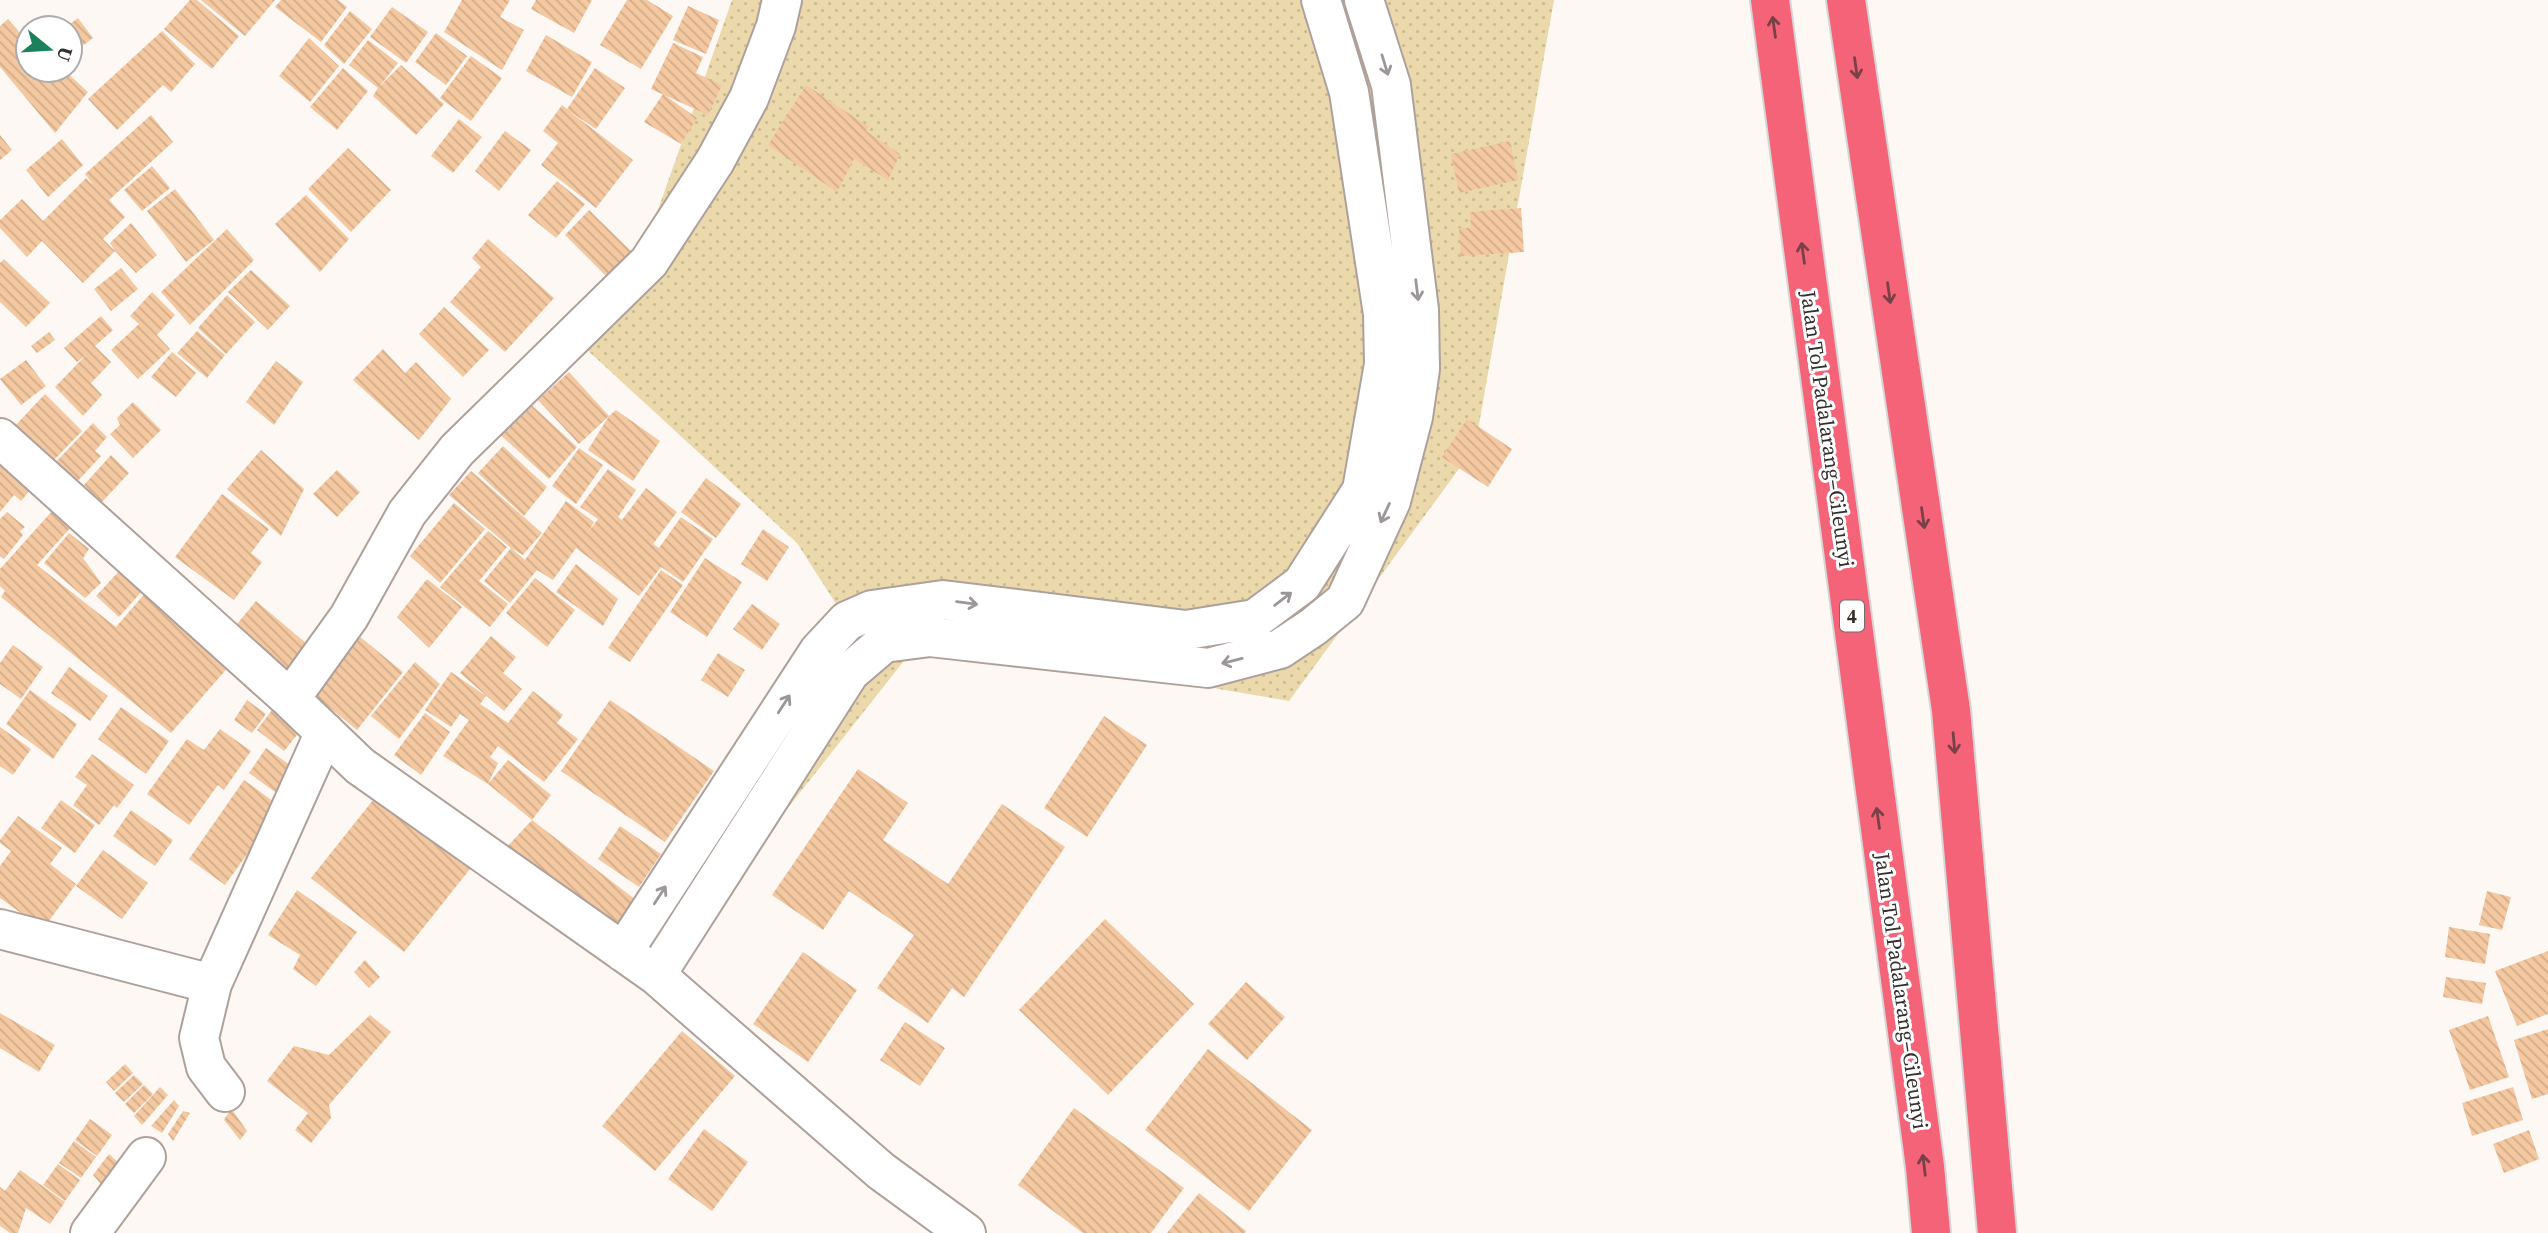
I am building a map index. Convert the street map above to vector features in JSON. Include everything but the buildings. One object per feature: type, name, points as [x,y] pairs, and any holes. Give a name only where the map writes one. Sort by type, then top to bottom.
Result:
[{"type":"highway","name":"Jalan Tol Padalarang–Cileunyi","points":[[1770,0],[1923,1154],[1931,1233]]},
{"type":"highway","points":[[1846,0],[1951,710],[1997,1233]]},
{"type":"street","points":[[290,699],[349,617],[407,513],[457,450],[649,262],[715,161],[749,98],[776,26],[782,0]]},
{"type":"street","points":[[623,952],[819,651],[847,621],[872,610],[943,600],[1186,630],[1255,619],[1302,584],[1362,490],[1384,364],[1383,314],[1349,92],[1321,0]]},
{"type":"street","points":[[656,975],[850,672],[884,643],[930,637],[1208,667],[1280,649],[1345,601],[1391,500],[1413,417],[1420,369],[1419,310],[1391,85],[1364,0]]},
{"type":"street","points":[[0,438],[290,699],[360,766],[656,975],[881,1171],[951,1228]]},
{"type":"street","points":[[819,651],[850,672]]},
{"type":"street","points":[[225,1092],[206,1067],[199,1038],[212,984],[325,732]]},
{"type":"street","points":[[0,929],[212,984]]},
{"type":"street","points":[[90,1233],[146,1157]]},
{"type":"shaded area","points":[[732,0],[1554,0],[1475,447],[1289,701],[922,638],[656,975],[623,952],[847,621],[797,543],[572,336],[635,275]]}]
